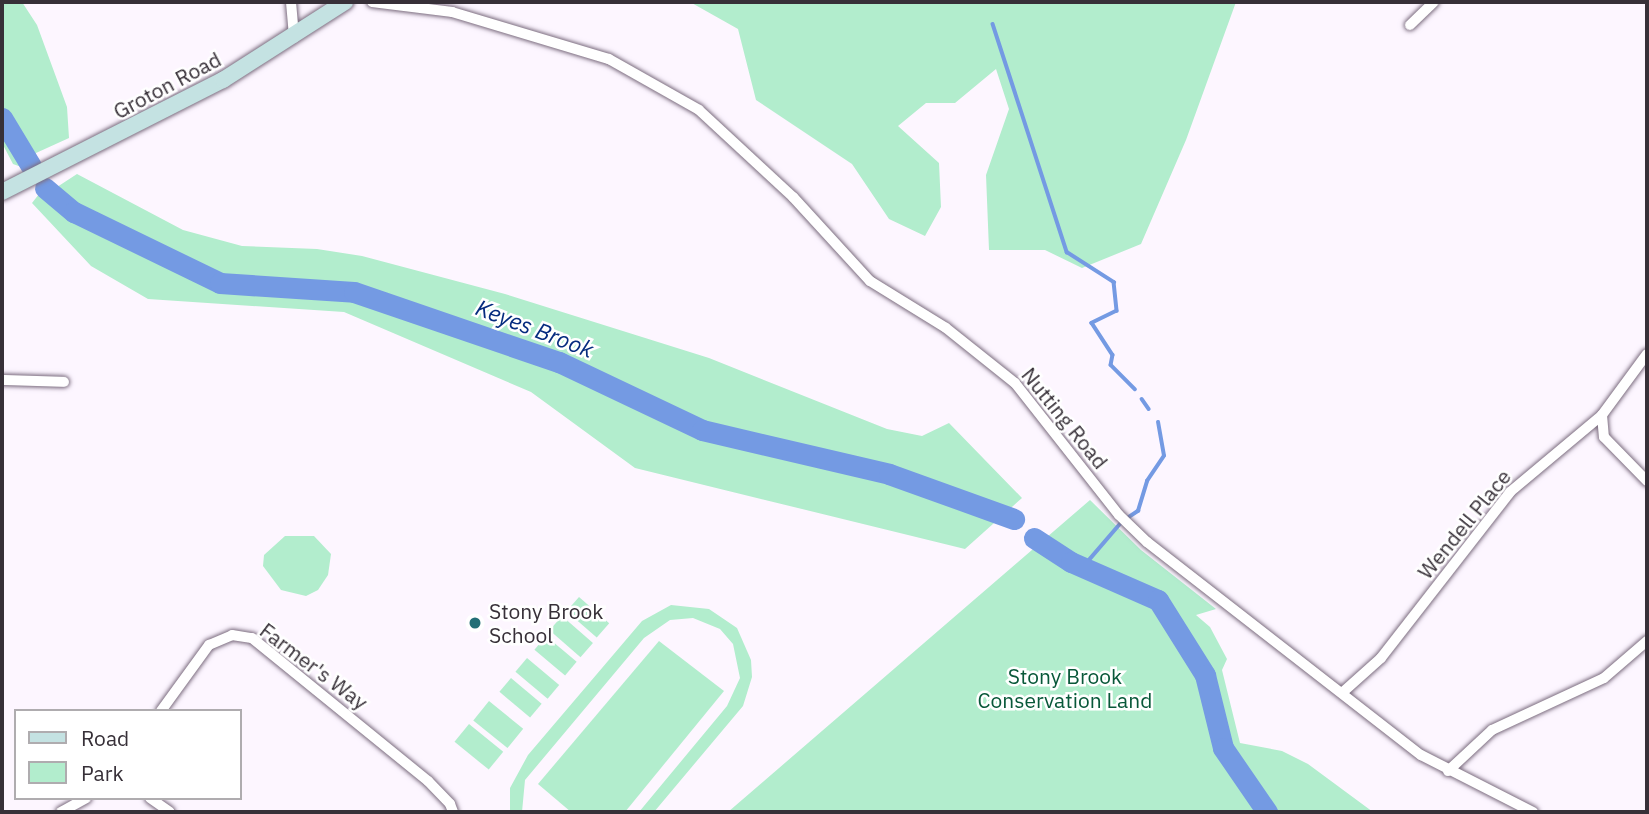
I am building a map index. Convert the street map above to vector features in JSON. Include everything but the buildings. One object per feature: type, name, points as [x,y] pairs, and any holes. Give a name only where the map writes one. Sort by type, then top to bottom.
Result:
[{"type":"main road","name":"Groton Road","points":[[2,192],[194,96],[294,38],[345,2]]},
{"type":"street","points":[[291,2],[294,38]]},
{"type":"street","name":"Nutting Road","points":[[372,2],[407,3],[452,12],[609,59],[699,110],[793,197],[870,281],[946,328],[1015,383],[1119,515],[1147,542],[1448,771],[1533,812]]},
{"type":"street","points":[[1410,25],[1434,2]]},
{"type":"street","name":"Wendell Place","points":[[1343,692],[1381,657],[1510,492],[1602,415],[1647,355]]},
{"type":"street","points":[[2,380],[64,382]]},
{"type":"street","points":[[1602,415],[1604,437],[1647,481]]},
{"type":"street","name":"Farmer's Way","points":[[163,709],[209,645],[232,635],[252,638],[452,808]]},
{"type":"street","points":[[1448,771],[1492,730],[1604,678],[1647,641]]},
{"type":"street","points":[[61,812],[82,800]]},
{"type":"street","points":[[153,800],[170,812]]},
{"type":"green space","points":[[2,2],[22,2],[37,25],[67,107],[69,138],[36,153],[35,165],[27,169],[13,164],[2,143]]},
{"type":"green space","points":[[690,2],[1236,2],[1186,140],[1141,244],[1082,268],[1045,250],[989,250],[986,175],[1009,109],[996,69],[955,103],[926,103],[898,126],[939,163],[941,207],[925,236],[889,219],[852,164],[756,100],[738,29]]},
{"type":"green space","name":"Keyes Brook","points":[[77,174],[183,230],[242,246],[317,249],[362,256],[505,294],[709,358],[887,429],[922,436],[949,423],[1022,498],[965,549],[635,468],[531,392],[344,312],[148,299],[91,266],[32,203],[43,189],[54,189]]},
{"type":"green space","name":"Stony Brook Conservation Land","points":[[1090,500],[1141,550],[1216,609],[1196,615],[1210,627],[1227,659],[1222,670],[1240,743],[1282,751],[1308,764],[1373,812],[728,812]]},
{"type":"green space","points":[[285,536],[314,536],[331,554],[328,575],[318,590],[306,596],[281,590],[263,566],[264,555]]},
{"type":"green space","points":[[579,597],[609,623],[597,638],[567,611]]},
{"type":"green space","points":[[671,605],[709,609],[737,628],[751,660],[752,677],[743,706],[654,812],[639,812],[727,706],[740,678],[733,644],[720,629],[693,618],[670,620],[644,638],[525,780],[522,812],[510,812],[510,788],[528,755],[642,621]]},
{"type":"green space","points":[[562,616],[593,643],[580,657],[550,630]]},
{"type":"green space","points":[[546,636],[577,662],[565,676],[534,650]]},
{"type":"green space","points":[[659,641],[724,691],[625,812],[571,812],[538,784]]},
{"type":"green space","points":[[527,658],[559,685],[548,699],[515,672]]},
{"type":"green space","points":[[511,678],[542,704],[530,718],[499,692]]},
{"type":"green space","points":[[489,701],[523,729],[507,748],[473,720]]},
{"type":"green space","points":[[469,724],[503,752],[489,770],[455,742]]},
{"type":"waterway","points":[[993,24],[1067,252],[1114,282],[1117,311],[1092,323],[1113,355],[1111,365],[1135,389]]},
{"type":"waterway","name":"Keyes Brook","points":[[2,118],[31,166]]},
{"type":"waterway","name":"Keyes Brook","points":[[45,188],[74,212],[220,283],[354,292],[559,362],[702,430],[889,474],[1014,519]]},
{"type":"waterway","points":[[1142,399],[1149,409]]},
{"type":"waterway","points":[[1129,517],[1138,511],[1147,481],[1164,456],[1158,423]]},
{"type":"waterway","points":[[1083,567],[1120,524]]},
{"type":"waterway","name":"Keyes Brook","points":[[1034,538],[1071,562],[1158,600],[1205,675],[1223,748],[1267,812]]},
{"type":"place","name":"Stony Brook School","points":[[475,623]]}]
